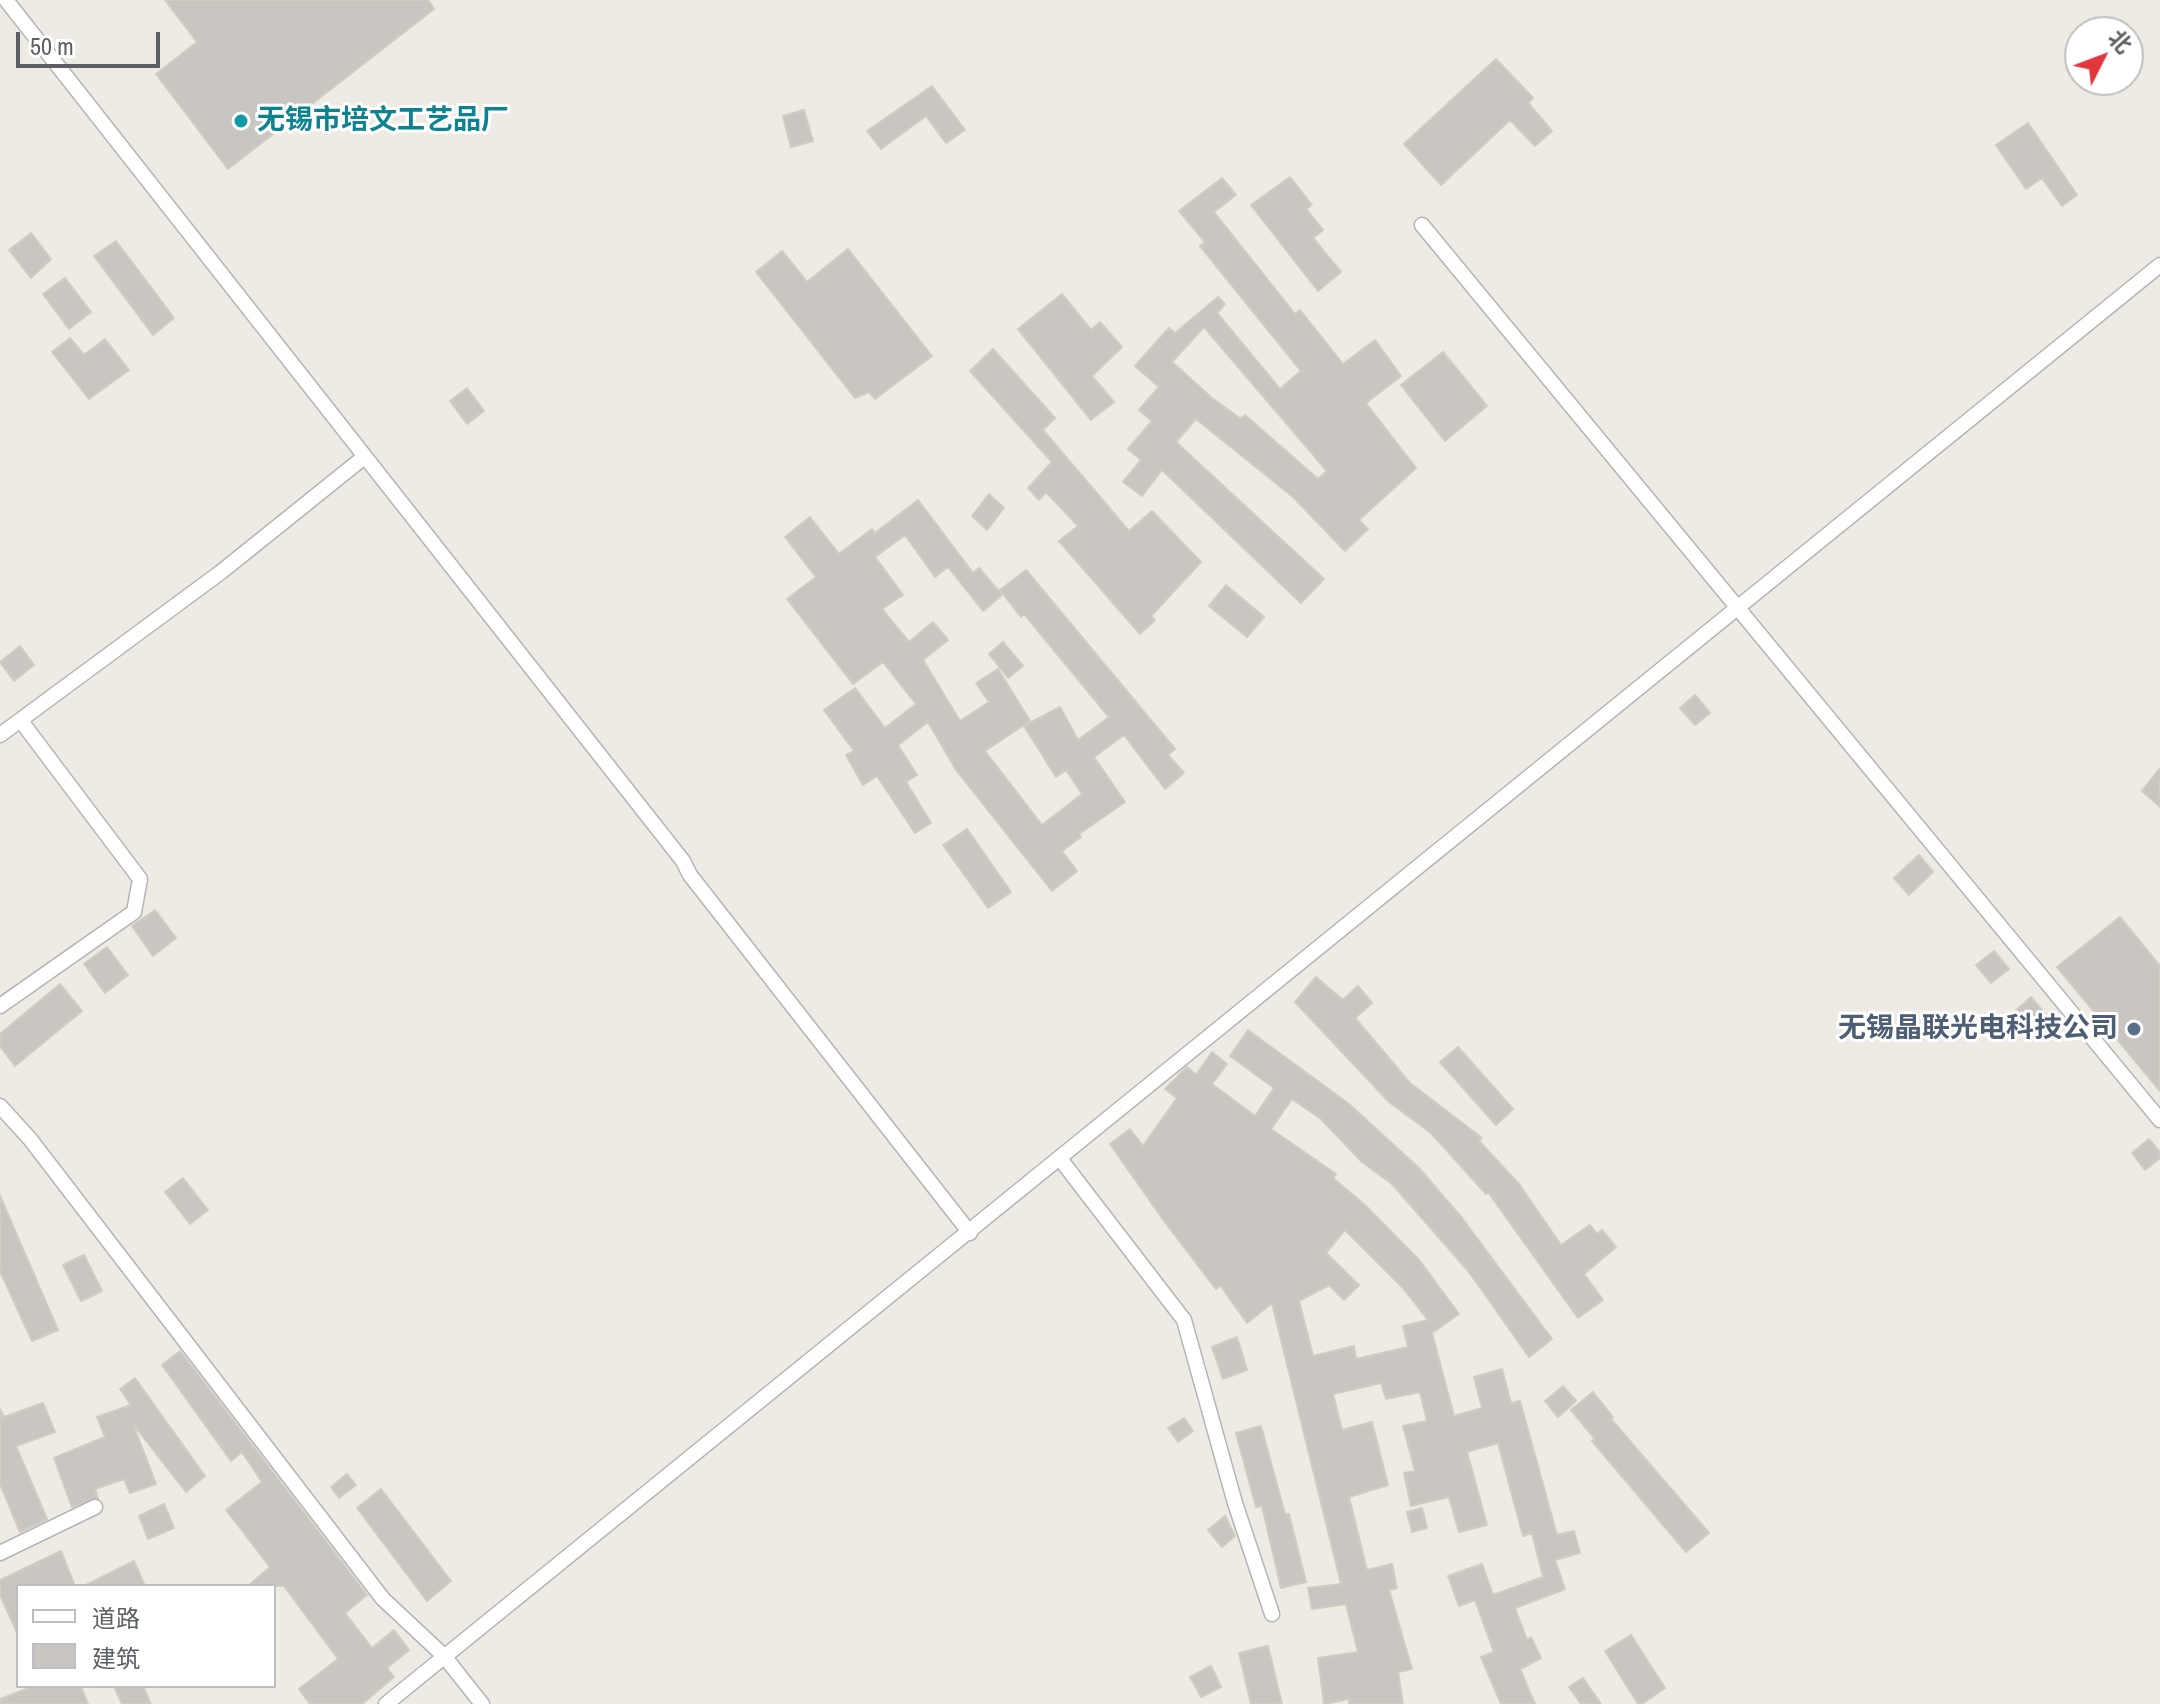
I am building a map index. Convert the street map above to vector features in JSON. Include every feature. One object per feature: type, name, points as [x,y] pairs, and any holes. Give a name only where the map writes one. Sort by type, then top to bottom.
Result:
[{"type":"street","points":[[6,0],[363,458],[683,861],[690,875],[970,1233]]},
{"type":"street","points":[[1422,225],[2160,1120]]},
{"type":"street","points":[[386,1704],[1061,1160],[2160,265]]},
{"type":"street","points":[[0,735],[221,572],[363,458]]},
{"type":"street","points":[[0,1006],[134,912],[140,879],[21,721]]},
{"type":"street","points":[[0,1106],[30,1139],[383,1599],[444,1656],[482,1704]]},
{"type":"street","points":[[1061,1160],[1184,1320],[1235,1503],[1272,1614]]},
{"type":"street","points":[[0,1553],[95,1507]]},
{"type":"building","name":"无锡市培文工艺品厂","points":[[165,0],[428,0],[434,9],[228,169],[156,74],[197,42]]},
{"type":"building","points":[[1496,59],[1533,98],[1528,103],[1552,131],[1535,146],[1510,120],[1441,185],[1404,144]]},
{"type":"building","points":[[932,86],[965,130],[946,143],[926,116],[881,149],[867,131]]},
{"type":"building","points":[[804,110],[813,141],[791,147],[783,116]]},
{"type":"building","points":[[2028,123],[2077,195],[2062,206],[2042,178],[2026,189],[1996,145]]},
{"type":"building","points":[[1290,177],[1312,205],[1306,209],[1323,230],[1313,238],[1341,272],[1318,291],[1251,205]]},
{"type":"building","points":[[1222,178],[1236,195],[1214,212],[1295,314],[1300,310],[1343,364],[1375,340],[1401,376],[1366,403],[1416,468],[1359,520],[1368,529],[1345,551],[1293,497],[1196,419],[1176,442],[1324,579],[1301,603],[1162,470],[1142,496],[1123,482],[1141,460],[1128,449],[1152,421],[1139,410],[1159,387],[1135,366],[1169,328],[1175,333],[1218,297],[1225,304],[1217,313],[1280,389],[1301,371],[1200,246],[1205,242],[1179,211]],"holes":[[[1204,327],[1327,471],[1318,479],[1245,415],[1241,419],[1212,398],[1172,362]]]},
{"type":"building","points":[[31,233],[51,259],[31,278],[9,250]]},
{"type":"building","points":[[116,241],[174,318],[153,335],[94,256]]},
{"type":"building","points":[[848,249],[932,356],[875,399],[869,392],[855,398],[756,272],[782,251],[807,282]]},
{"type":"building","points":[[65,278],[91,312],[69,329],[43,294]]},
{"type":"building","points":[[1062,294],[1091,330],[1100,322],[1122,347],[1092,376],[1114,402],[1091,420],[1018,329]]},
{"type":"building","points":[[70,338],[84,355],[105,339],[129,370],[89,399],[52,352]]},
{"type":"building","points":[[993,349],[1055,418],[1043,430],[1129,531],[1152,511],[1201,562],[1151,616],[1155,620],[1140,634],[1059,541],[1078,526],[1046,492],[1039,500],[1028,488],[1052,462],[970,371]]},
{"type":"building","points":[[1443,352],[1487,406],[1445,441],[1401,385]]},
{"type":"building","points":[[467,388],[484,411],[467,424],[450,401]]},
{"type":"building","points":[[989,494],[1004,508],[987,530],[972,516]]},
{"type":"building","points":[[918,500],[973,573],[979,568],[1002,595],[983,611],[948,567],[935,577],[905,535],[875,557],[903,595],[882,609],[909,642],[933,622],[948,640],[923,660],[960,721],[989,702],[976,683],[998,669],[1030,721],[985,751],[1042,825],[1082,794],[1066,770],[1056,777],[1024,726],[1060,707],[1078,740],[1109,717],[1024,614],[1021,617],[1000,590],[1026,570],[1175,749],[1168,755],[1184,773],[1165,789],[1124,735],[1094,757],[1125,802],[1079,834],[1081,837],[1062,851],[1077,871],[1052,891],[956,770],[928,722],[898,745],[917,775],[906,782],[931,823],[915,833],[877,776],[863,785],[846,755],[854,751],[824,710],[855,688],[885,728],[916,704],[883,662],[853,684],[787,599],[816,577],[785,537],[810,517],[839,554],[872,529],[875,533]]},
{"type":"building","points":[[1226,585],[1264,617],[1247,637],[1209,606]]},
{"type":"building","points":[[1003,642],[1023,666],[1008,678],[989,654]]},
{"type":"building","points":[[20,646],[34,665],[14,681],[0,662]]},
{"type":"building","points":[[1695,695],[1710,713],[1695,725],[1680,708]]},
{"type":"building","points":[[2160,768],[2160,807],[2142,791]]},
{"type":"building","points":[[967,829],[1011,892],[988,908],[943,845]]},
{"type":"building","points":[[1919,855],[1933,872],[1909,895],[1894,878]]},
{"type":"building","points":[[155,910],[176,938],[153,956],[132,926]]},
{"type":"building","name":"无锡晶联光电科技公司","points":[[2120,917],[2160,966],[2160,1091],[2057,967]]},
{"type":"building","points":[[107,947],[128,975],[105,993],[84,964]]},
{"type":"building","points":[[1994,951],[2009,969],[1991,983],[1976,965]]},
{"type":"building","points":[[1316,977],[1343,1000],[1358,986],[1372,1003],[1355,1018],[1410,1083],[1482,1138],[1479,1141],[1519,1184],[1561,1245],[1590,1225],[1597,1234],[1602,1230],[1616,1247],[1584,1274],[1603,1300],[1578,1318],[1488,1192],[1486,1194],[1431,1133],[1389,1102],[1295,1002]]},
{"type":"building","points":[[60,984],[82,1011],[15,1066],[0,1046],[0,1034]]},
{"type":"building","points":[[2031,997],[2047,1016],[2031,1030],[2015,1011]]},
{"type":"building","points":[[1248,1030],[1349,1104],[1419,1168],[1462,1218],[1552,1339],[1529,1357],[1469,1272],[1392,1184],[1362,1162],[1321,1119],[1292,1099],[1271,1129],[1336,1174],[1333,1178],[1366,1206],[1420,1261],[1459,1314],[1432,1333],[1454,1416],[1482,1408],[1474,1377],[1502,1369],[1511,1403],[1520,1401],[1557,1535],[1574,1531],[1580,1553],[1555,1560],[1565,1589],[1515,1608],[1527,1640],[1531,1637],[1541,1658],[1520,1669],[1535,1704],[1501,1704],[1481,1657],[1494,1652],[1475,1600],[1459,1606],[1448,1576],[1482,1564],[1493,1595],[1543,1577],[1532,1533],[1523,1536],[1498,1443],[1467,1452],[1487,1525],[1459,1532],[1449,1497],[1411,1506],[1404,1473],[1415,1471],[1403,1426],[1427,1421],[1420,1392],[1386,1399],[1381,1383],[1333,1394],[1342,1430],[1372,1422],[1388,1485],[1349,1497],[1367,1570],[1392,1564],[1397,1588],[1389,1590],[1412,1669],[1398,1672],[1403,1704],[1349,1704],[1349,1699],[1324,1704],[1318,1658],[1358,1652],[1346,1604],[1312,1609],[1308,1588],[1341,1584],[1272,1303],[1247,1323],[1220,1285],[1216,1289],[1110,1144],[1130,1129],[1143,1146],[1177,1098],[1165,1089],[1187,1067],[1196,1075],[1212,1052],[1227,1064],[1212,1084],[1255,1116],[1274,1088],[1230,1056]],"holes":[[[1345,1230],[1403,1288],[1428,1320],[1403,1326],[1408,1347],[1356,1359],[1354,1346],[1313,1356],[1299,1301],[1329,1285],[1344,1300],[1359,1285],[1326,1253]]]},
{"type":"building","points":[[1458,1047],[1513,1109],[1496,1125],[1440,1062]]},
{"type":"building","points":[[2149,1139],[2160,1152],[2160,1158],[2145,1170],[2132,1153]]},
{"type":"building","points":[[183,1178],[208,1210],[190,1224],[165,1192]]},
{"type":"building","points":[[0,1196],[58,1330],[32,1341],[0,1271]]},
{"type":"building","points":[[84,1255],[102,1291],[81,1301],[63,1265]]},
{"type":"building","points":[[1237,1337],[1247,1370],[1223,1379],[1212,1347]]},
{"type":"building","points":[[180,1351],[367,1595],[345,1613],[372,1648],[394,1630],[409,1650],[387,1668],[394,1677],[362,1704],[310,1704],[299,1689],[338,1659],[284,1586],[250,1584],[270,1567],[226,1510],[262,1482],[242,1452],[231,1461],[162,1365]]},
{"type":"building","points":[[135,1378],[205,1476],[186,1492],[133,1424],[156,1484],[130,1493],[124,1479],[95,1489],[98,1498],[72,1507],[54,1458],[105,1437],[97,1417],[131,1405],[120,1389]]},
{"type":"building","points":[[1563,1386],[1576,1401],[1558,1417],[1545,1401]]},
{"type":"building","points":[[1593,1392],[1613,1417],[1611,1419],[1709,1533],[1686,1552],[1592,1441],[1595,1439],[1571,1410]]},
{"type":"building","points":[[43,1403],[55,1432],[16,1446],[47,1519],[20,1532],[0,1484],[0,1409],[4,1417]]},
{"type":"building","points":[[1184,1418],[1193,1431],[1178,1442],[1168,1428]]},
{"type":"building","points":[[1261,1426],[1285,1514],[1289,1514],[1306,1582],[1281,1588],[1262,1506],[1256,1507],[1236,1433]]},
{"type":"building","points":[[347,1474],[356,1485],[339,1498],[331,1487]]},
{"type":"building","points":[[381,1489],[451,1581],[427,1601],[357,1508]]},
{"type":"building","points":[[164,1504],[174,1528],[148,1539],[139,1516]]},
{"type":"building","points":[[1422,1508],[1427,1528],[1412,1532],[1407,1512]]},
{"type":"building","points":[[1225,1516],[1235,1536],[1222,1547],[1208,1530]]},
{"type":"building","points":[[61,1551],[74,1584],[16,1584],[16,1631],[0,1595],[0,1580]]},
{"type":"building","points":[[134,1561],[144,1584],[88,1584]]},
{"type":"building","points":[[1631,1635],[1665,1688],[1642,1704],[1638,1704],[1605,1651]]},
{"type":"building","points":[[1268,1646],[1282,1704],[1251,1704],[1239,1653]]},
{"type":"building","points":[[1211,1666],[1221,1687],[1201,1697],[1190,1677]]},
{"type":"building","points":[[1583,1678],[1601,1704],[1581,1704],[1569,1687]]},
{"type":"building","points":[[29,1688],[82,1688],[88,1704],[0,1704],[0,1699]]},
{"type":"building","points":[[115,1688],[144,1688],[151,1704],[122,1704]]},
{"type":"place","name":"无锡市培文工艺品厂","points":[[241,121]]},
{"type":"place","name":"无锡晶联光电科技公司","points":[[2134,1029]]}]
